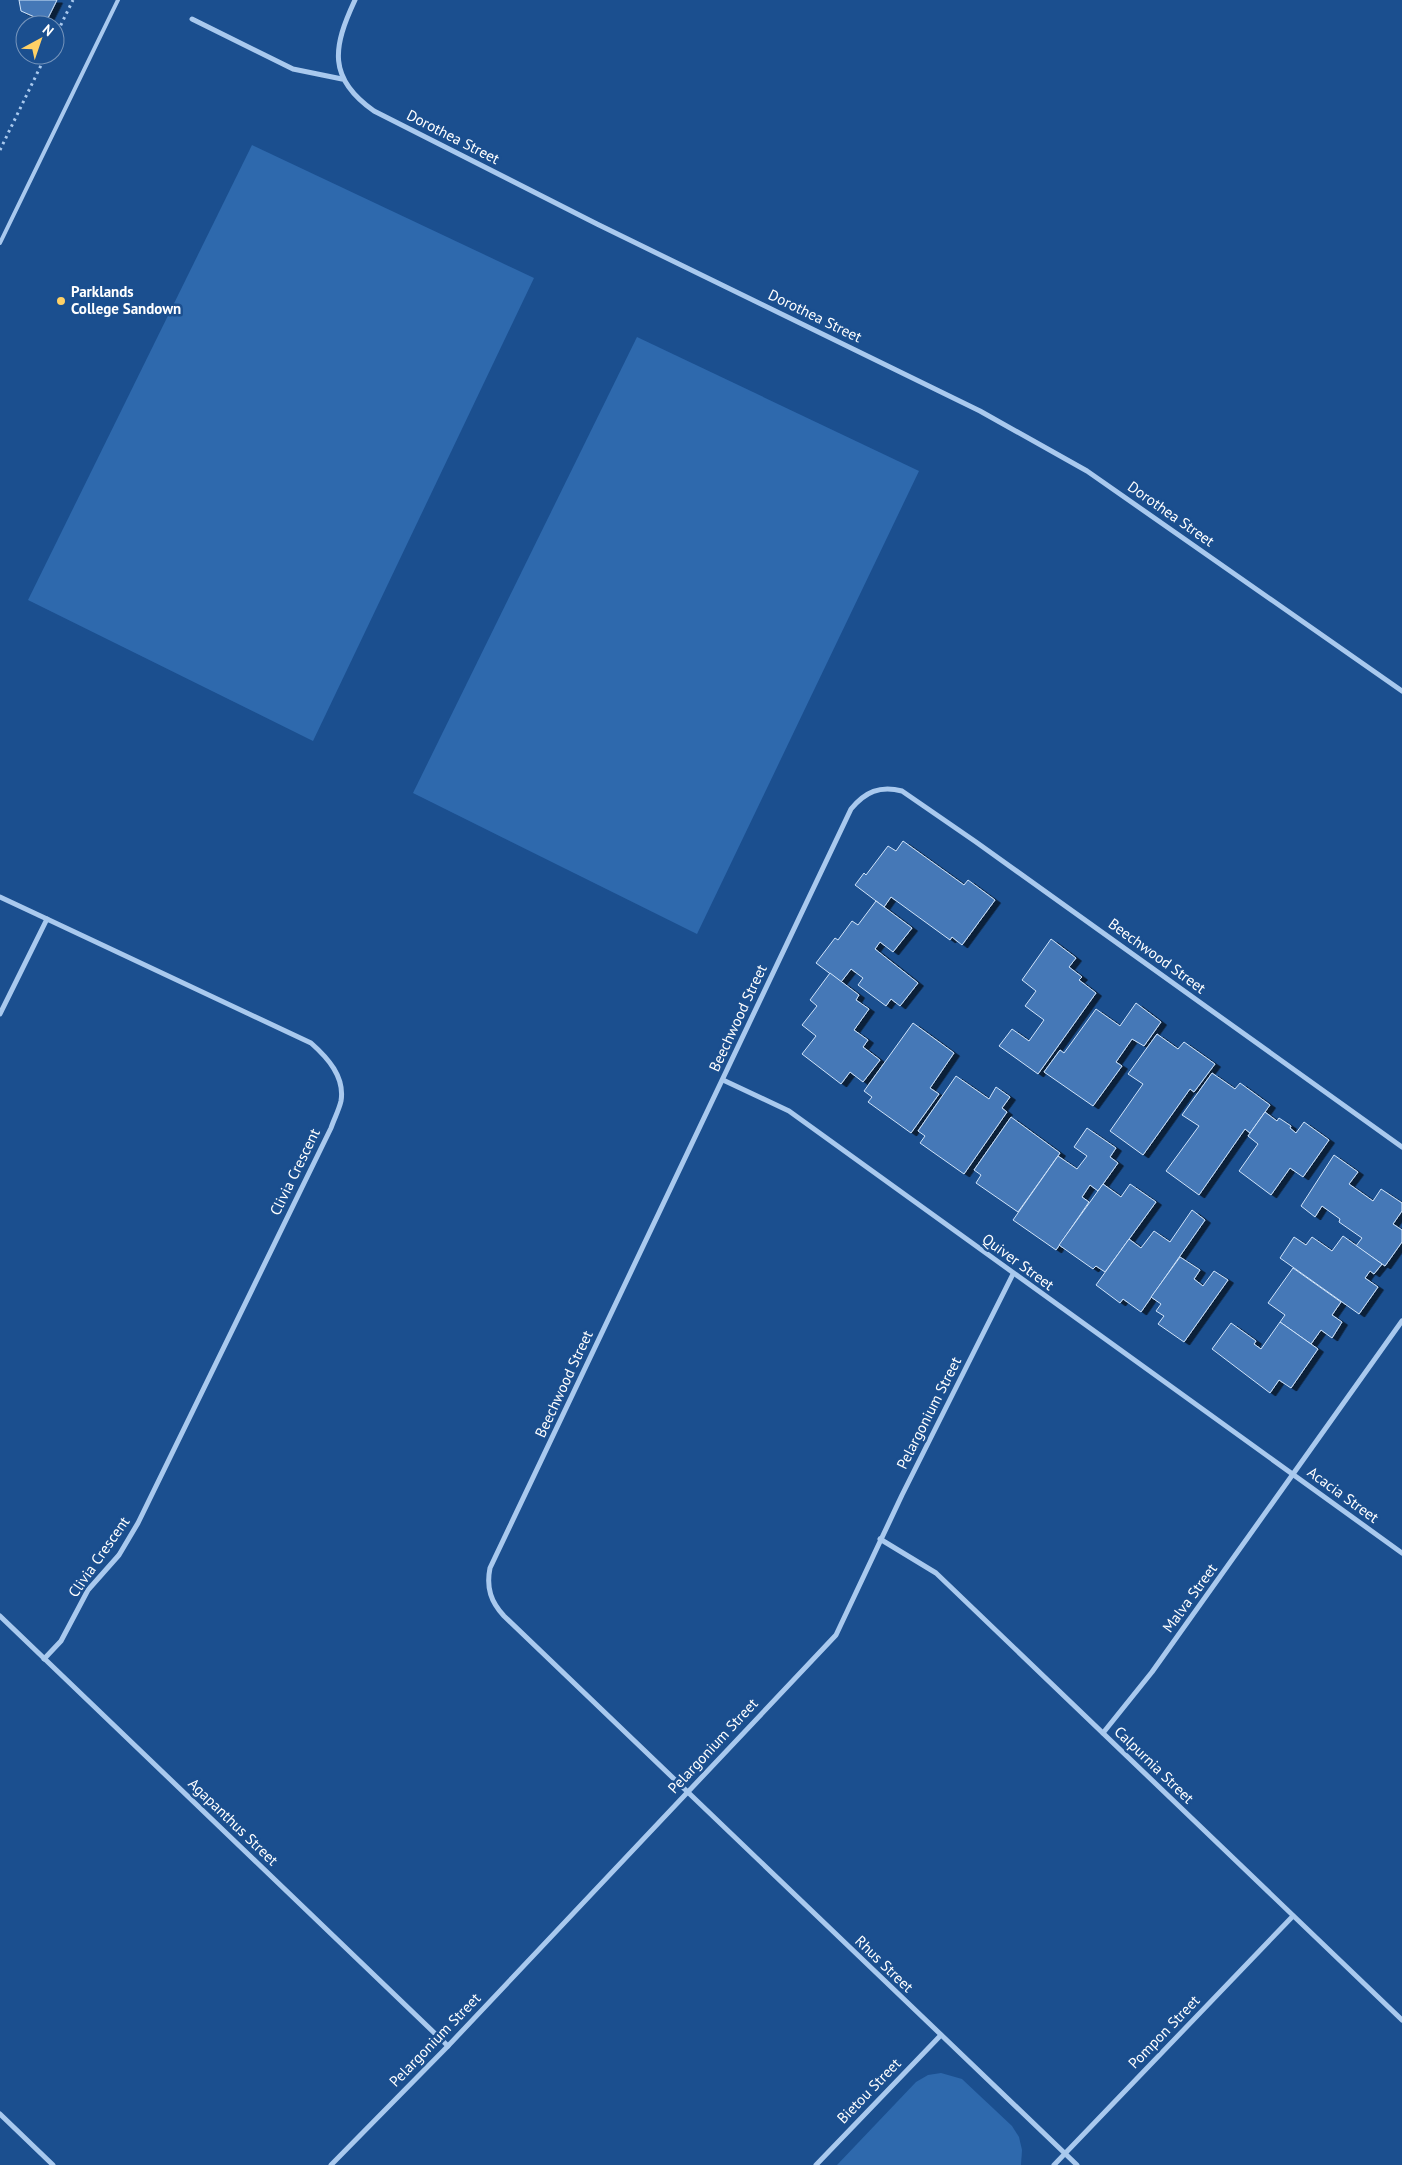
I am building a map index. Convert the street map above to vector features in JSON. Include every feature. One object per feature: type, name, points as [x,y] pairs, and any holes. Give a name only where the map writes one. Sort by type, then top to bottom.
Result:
[{"type":"street","points":[[192,19],[292,69],[342,79],[338,54],[339,45],[342,28],[355,0]]},
{"type":"street","name":"Dorothea Street","points":[[342,79],[356,99],[374,111],[597,224],[980,411],[1087,471],[1402,691]]},
{"type":"street","name":"Beechwood Street","points":[[687,1793],[497,1608],[491,1599],[488,1578],[490,1568],[851,809],[860,798],[872,791],[892,788],[902,791],[1402,1147]]},
{"type":"street","name":"Clivia Crescent","points":[[0,897],[311,1044],[328,1058],[338,1077],[341,1100],[331,1128],[138,1523],[119,1555],[88,1590],[60,1641],[44,1658]]},
{"type":"street","points":[[0,1014],[46,919]]},
{"type":"street","name":"Quiver Street","points":[[723,1080],[789,1112],[1293,1474]]},
{"type":"street","name":"Pelargonium Street","points":[[331,2165],[448,2046],[836,1635],[880,1539],[1013,1274]]},
{"type":"street","name":"Malva Street","points":[[1103,1732],[1152,1672],[1402,1321]]},
{"type":"street","name":"Acacia Street","points":[[1293,1474],[1402,1553]]},
{"type":"street","name":"Calpurnia Street","points":[[880,1539],[936,1573],[1402,2020]]},
{"type":"street","name":"Agapanthus Street","points":[[0,1616],[448,2046]]},
{"type":"street","name":"Rhus Street","points":[[687,1793],[1077,2165]]},
{"type":"street","name":"Pompon Street","points":[[1054,2165],[1293,1916]]},
{"type":"street","name":"Bietou Street","points":[[816,2165],[941,2035]]},
{"type":"street","points":[[0,2114],[53,2165]]},
{"type":"lane","points":[[0,243],[118,0]]},
{"type":"path","points":[[65,16],[73,0]]},
{"type":"path","points":[[0,150],[41,65]]},
{"type":"shaded area","points":[[252,145],[534,278],[313,741],[28,600]]},
{"type":"shaded area","points":[[637,337],[919,471],[697,934],[413,793]]},
{"type":"shaded area","points":[[941,2073],[962,2079],[1012,2126],[1019,2137],[1022,2150],[1021,2165],[837,2165],[916,2082],[928,2075]]},
{"type":"building","points":[[19,0],[57,0],[50,15],[30,15],[21,11]]},
{"type":"building","points":[[903,841],[964,885],[968,880],[995,900],[962,945],[952,937],[950,940],[891,897],[884,907],[855,885],[864,873],[866,875],[888,846],[896,851]]},
{"type":"building","points":[[876,901],[912,928],[893,952],[880,942],[875,949],[918,983],[900,1006],[891,999],[886,1006],[858,985],[863,978],[851,969],[841,982],[816,963],[835,938],[838,940],[852,921],[858,925]]},
{"type":"building","points":[[1051,939],[1076,958],[1069,967],[1082,977],[1079,980],[1096,993],[1038,1074],[999,1046],[1012,1029],[1029,1041],[1044,1020],[1025,1006],[1036,991],[1022,980]]},
{"type":"building","points":[[830,973],[859,995],[856,1000],[869,1009],[854,1030],[868,1040],[863,1047],[880,1060],[863,1082],[850,1072],[841,1084],[802,1054],[816,1036],[802,1025],[817,1006],[810,1000]]},
{"type":"building","points":[[1136,1003],[1161,1022],[1144,1046],[1132,1039],[1116,1062],[1122,1066],[1093,1106],[1044,1072],[1060,1050],[1064,1053],[1096,1009],[1120,1026]]},
{"type":"building","points":[[913,1023],[954,1053],[930,1088],[939,1094],[911,1133],[868,1102],[872,1097],[864,1091]]},
{"type":"building","points":[[1157,1034],[1178,1049],[1184,1042],[1215,1064],[1194,1092],[1190,1089],[1143,1155],[1110,1131],[1143,1084],[1128,1074]]},
{"type":"building","points":[[1212,1073],[1235,1089],[1240,1083],[1270,1105],[1250,1133],[1245,1129],[1199,1195],[1166,1171],[1199,1126],[1182,1115]]},
{"type":"building","points":[[956,1076],[989,1099],[996,1087],[1010,1097],[1002,1108],[1007,1112],[964,1174],[920,1143],[925,1136],[918,1131]]},
{"type":"building","points":[[1265,1112],[1277,1121],[1279,1118],[1291,1126],[1290,1128],[1296,1133],[1304,1122],[1329,1140],[1303,1177],[1290,1168],[1271,1195],[1239,1171],[1258,1144],[1248,1136]]},
{"type":"building","points":[[1011,1117],[1060,1153],[1018,1212],[976,1183],[981,1175],[974,1170]]},
{"type":"building","points":[[1087,1128],[1116,1148],[1110,1157],[1118,1163],[1098,1191],[1090,1185],[1082,1197],[1089,1202],[1056,1250],[1013,1220],[1058,1156],[1077,1169],[1087,1156],[1074,1147]]},
{"type":"building","points":[[1334,1155],[1358,1172],[1349,1184],[1373,1201],[1381,1189],[1402,1203],[1402,1211],[1393,1224],[1402,1230],[1402,1242],[1385,1266],[1356,1246],[1362,1238],[1339,1222],[1340,1219],[1322,1206],[1315,1217],[1301,1206]]},
{"type":"building","points":[[1103,1184],[1121,1197],[1130,1184],[1156,1202],[1105,1272],[1096,1266],[1093,1269],[1059,1245]]},
{"type":"building","points":[[1192,1210],[1205,1220],[1141,1312],[1123,1299],[1120,1303],[1096,1285],[1129,1239],[1141,1248],[1154,1231],[1170,1242]]},
{"type":"building","points":[[1343,1236],[1382,1264],[1374,1274],[1370,1271],[1365,1278],[1378,1287],[1359,1314],[1280,1258],[1294,1237],[1306,1245],[1312,1237],[1332,1251]]},
{"type":"building","points":[[1180,1257],[1200,1270],[1194,1279],[1203,1286],[1214,1271],[1228,1280],[1184,1342],[1158,1324],[1164,1316],[1156,1311],[1161,1304],[1151,1297]]},
{"type":"building","points":[[1293,1268],[1341,1302],[1332,1315],[1342,1322],[1332,1338],[1321,1330],[1311,1344],[1280,1322],[1285,1315],[1268,1303]]},
{"type":"building","points":[[1280,1322],[1318,1349],[1291,1388],[1279,1380],[1270,1393],[1212,1349],[1231,1323],[1256,1341],[1254,1344],[1261,1349]]},
{"type":"place","name":"Parklands College Sandown","points":[[61,301]]}]
